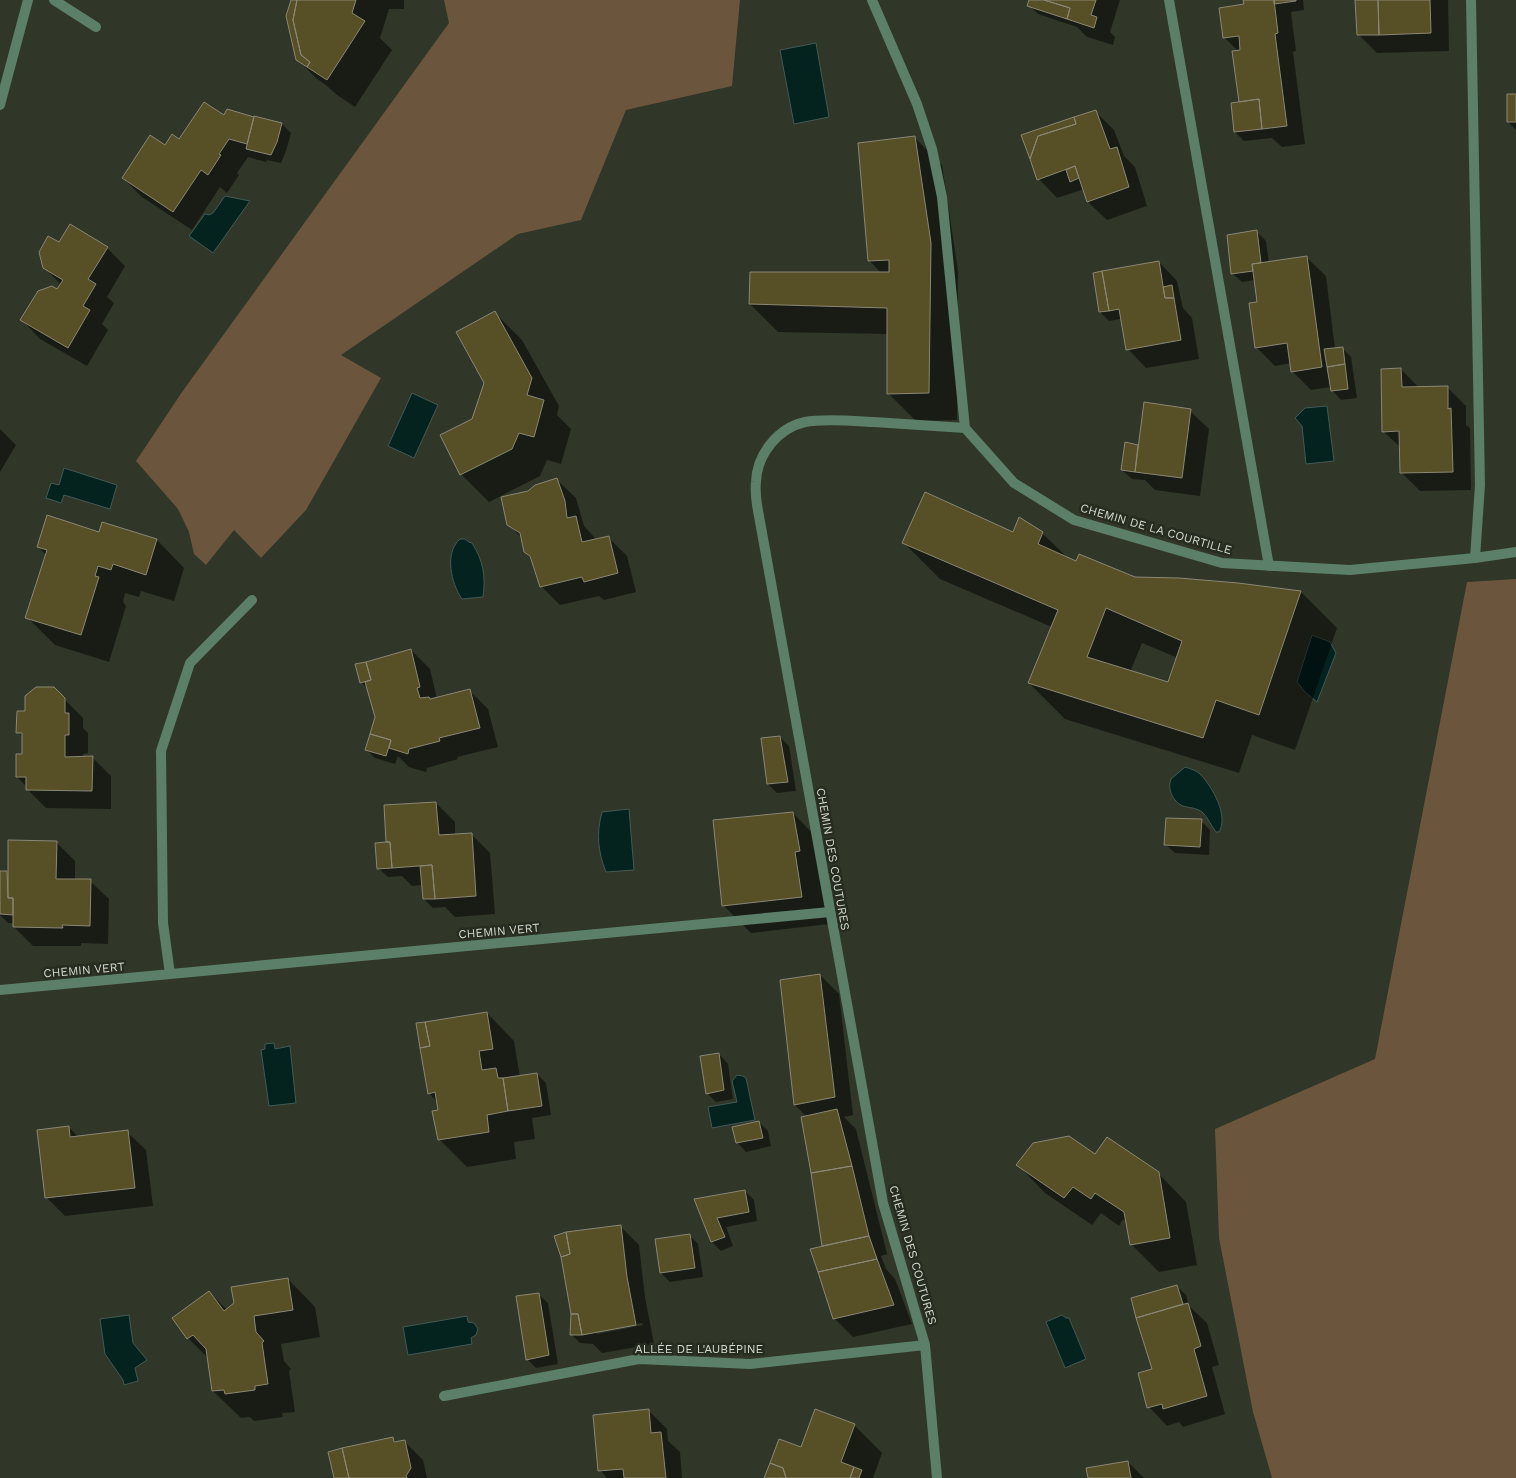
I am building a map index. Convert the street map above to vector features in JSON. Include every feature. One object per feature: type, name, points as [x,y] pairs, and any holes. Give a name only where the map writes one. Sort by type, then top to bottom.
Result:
[{"type":"street","points":[[0,105],[28,0]]},
{"type":"street","points":[[54,0],[96,27]]},
{"type":"street","points":[[872,0],[917,104],[934,158],[942,197],[965,428]]},
{"type":"street","points":[[1169,0],[1269,566]]},
{"type":"street","points":[[1471,0],[1480,485],[1475,558]]},
{"type":"street","name":"CHEMIN DES COUTURES","points":[[937,1478],[925,1345],[883,1203],[757,505],[756,481],[760,462],[768,447],[777,436],[790,427],[806,421],[840,420],[965,428]]},
{"type":"street","name":"CHEMIN DE LA COURTILLE","points":[[965,428],[1014,482],[1074,520],[1222,563],[1350,570],[1475,558],[1516,552]]},
{"type":"street","points":[[170,974],[163,923],[161,751],[190,663],[252,600]]},
{"type":"street","name":"CHEMIN VERT","points":[[0,990],[830,912]]},
{"type":"street","name":"ALLÉE DE L'AUBÉPINE","points":[[444,1396],[639,1359],[750,1364],[925,1345]]},
{"type":"shaded area","points":[[444,0],[740,0],[732,86],[626,110],[581,220],[518,234],[341,355],[381,378],[306,510],[261,558],[234,530],[206,565],[194,554],[189,532],[178,509],[136,461],[182,392],[449,23]]},
{"type":"shaded area","points":[[1516,579],[1516,1478],[1272,1478],[1253,1412],[1219,1238],[1215,1129],[1375,1059],[1467,582]]},
{"type":"water","points":[[816,43],[829,117],[794,124],[780,50]]},
{"type":"water","points":[[225,196],[250,201],[213,253],[189,236],[205,214],[213,213]]},
{"type":"water","points":[[412,393],[438,405],[414,458],[388,446]]},
{"type":"water","points":[[1327,406],[1334,461],[1306,464],[1302,426],[1295,418],[1305,408]]},
{"type":"water","points":[[64,468],[117,485],[110,509],[64,495],[61,503],[46,498],[51,483],[59,485]]},
{"type":"water","points":[[460,539],[465,539],[472,543],[479,556],[484,575],[483,597],[462,599],[455,585],[452,577],[451,560],[455,545]]},
{"type":"water","points":[[1312,635],[1330,642],[1336,653],[1317,702],[1297,682]]},
{"type":"water","points":[[1185,767],[1200,774],[1214,793],[1221,810],[1222,825],[1219,832],[1216,832],[1202,812],[1179,804],[1172,795],[1171,779]]},
{"type":"water","points":[[629,809],[634,870],[606,872],[599,843],[602,812]]},
{"type":"water","points":[[274,1043],[275,1049],[290,1046],[296,1103],[269,1106],[261,1050],[265,1049],[265,1044]]},
{"type":"water","points":[[737,1075],[746,1078],[755,1120],[712,1128],[708,1107],[737,1102],[732,1081]]},
{"type":"water","points":[[129,1315],[133,1343],[147,1360],[135,1368],[138,1381],[124,1385],[123,1380],[105,1354],[100,1319]]},
{"type":"water","points":[[1062,1315],[1069,1318],[1086,1359],[1065,1368],[1046,1322]]},
{"type":"water","points":[[467,1316],[468,1322],[474,1323],[478,1329],[476,1335],[471,1338],[472,1344],[408,1355],[403,1327]]},
{"type":"building","points":[[291,0],[297,0],[293,20],[301,55],[310,62],[307,67],[296,60],[286,16]]},
{"type":"building","points":[[297,0],[356,0],[352,13],[365,21],[327,80],[307,67],[310,62],[301,55],[293,20]]},
{"type":"building","points":[[1029,0],[1044,0],[1070,8],[1067,19],[1027,6]]},
{"type":"building","points":[[1044,0],[1096,0],[1091,15],[1097,17],[1094,28],[1067,19],[1070,8]]},
{"type":"building","points":[[1243,0],[1274,0],[1278,33],[1275,34],[1287,126],[1262,129],[1259,99],[1239,102],[1232,51],[1240,50],[1239,36],[1223,38],[1219,8],[1244,4]]},
{"type":"building","points":[[1274,0],[1296,0],[1296,1],[1274,4]]},
{"type":"building","points":[[1355,0],[1378,0],[1379,35],[1357,35]]},
{"type":"building","points":[[1378,0],[1430,0],[1431,33],[1379,35]]},
{"type":"building","points":[[1507,94],[1516,94],[1516,122],[1507,122]]},
{"type":"building","points":[[1259,99],[1262,129],[1234,132],[1231,103]]},
{"type":"building","points":[[204,102],[224,115],[227,109],[254,117],[247,144],[229,139],[208,175],[201,170],[173,212],[122,178],[150,135],[165,145],[172,134],[179,139]]},
{"type":"building","points":[[1096,110],[1110,149],[1117,147],[1129,187],[1087,202],[1075,166],[1037,180],[1030,159],[1038,136],[1076,124],[1074,117]]},
{"type":"building","points":[[254,116],[282,123],[271,155],[246,149]]},
{"type":"building","points":[[1074,117],[1076,124],[1038,136],[1030,159],[1021,135]]},
{"type":"building","points":[[915,136],[931,243],[929,393],[887,394],[887,308],[749,304],[750,272],[889,272],[889,260],[868,261],[858,143]]},
{"type":"building","points":[[1075,166],[1079,178],[1070,182],[1066,170]]},
{"type":"building","points":[[70,224],[108,247],[88,279],[96,284],[83,306],[90,310],[68,348],[20,320],[38,291],[52,286],[57,289],[63,280],[43,268],[39,252],[48,236],[59,242]]},
{"type":"building","points":[[1257,230],[1261,263],[1252,264],[1253,271],[1231,274],[1227,235]]},
{"type":"building","points":[[1307,256],[1322,367],[1291,372],[1287,343],[1255,348],[1249,303],[1257,302],[1252,264]]},
{"type":"building","points":[[1159,261],[1165,298],[1174,298],[1181,340],[1126,350],[1119,309],[1109,311],[1102,271]]},
{"type":"building","points":[[1102,271],[1109,311],[1099,312],[1093,273]]},
{"type":"building","points":[[1172,285],[1174,298],[1165,298],[1163,287]]},
{"type":"building","points":[[495,311],[532,378],[527,395],[544,400],[534,437],[519,433],[512,449],[460,475],[440,435],[472,419],[484,383],[456,332]]},
{"type":"building","points":[[1343,347],[1345,364],[1327,367],[1324,349]]},
{"type":"building","points":[[1345,364],[1348,389],[1331,391],[1327,367]]},
{"type":"building","points":[[1401,368],[1402,387],[1448,386],[1448,409],[1451,408],[1453,472],[1400,473],[1399,431],[1382,432],[1381,369]]},
{"type":"building","points":[[1144,402],[1191,409],[1182,478],[1135,472]]},
{"type":"building","points":[[1125,442],[1138,445],[1135,472],[1121,470]]},
{"type":"building","points":[[557,478],[565,501],[567,518],[576,516],[582,542],[609,536],[618,573],[584,582],[582,577],[540,587],[530,556],[524,552],[520,533],[507,525],[501,497],[528,491],[535,485]]},
{"type":"building","points":[[925,492],[1013,532],[1019,517],[1043,532],[1038,544],[1076,561],[1079,554],[1135,577],[1179,578],[1301,591],[1259,715],[1216,700],[1203,738],[1028,683],[1058,610],[902,543]],"holes":[[[1106,608],[1182,641],[1168,682],[1087,657]]]},
{"type":"building","points":[[47,515],[99,532],[102,522],[157,539],[146,575],[113,564],[111,570],[98,566],[95,576],[99,577],[81,635],[25,618],[47,550],[37,547]]},
{"type":"building","points":[[411,649],[420,687],[417,688],[420,698],[429,697],[430,699],[470,689],[480,728],[439,738],[440,741],[409,749],[408,754],[389,748],[391,740],[370,734],[375,717],[365,682],[371,680],[366,662]]},
{"type":"building","points":[[366,662],[371,680],[360,683],[355,664]]},
{"type":"building","points":[[36,687],[54,687],[65,698],[65,713],[69,713],[69,735],[65,735],[65,757],[93,756],[92,791],[26,790],[26,777],[16,777],[16,754],[22,754],[22,733],[16,733],[17,711],[25,711],[25,696]]},
{"type":"building","points":[[370,734],[391,740],[386,756],[365,750]]},
{"type":"building","points":[[780,736],[788,782],[767,784],[761,738]]},
{"type":"building","points":[[436,802],[439,835],[472,833],[476,896],[435,899],[432,865],[392,868],[390,842],[386,842],[384,805]]},
{"type":"building","points":[[793,812],[800,851],[795,852],[802,897],[722,906],[713,820]]},
{"type":"building","points":[[1166,818],[1202,819],[1200,847],[1164,845]]},
{"type":"building","points":[[8,840],[57,841],[56,879],[91,879],[90,926],[62,925],[63,928],[13,927],[13,898],[8,898]]},
{"type":"building","points":[[390,842],[392,868],[377,869],[375,843]]},
{"type":"building","points":[[432,865],[435,899],[423,899],[420,866]]},
{"type":"building","points":[[0,871],[7,871],[8,898],[13,898],[13,915],[0,914]]},
{"type":"building","points":[[820,974],[835,1097],[794,1105],[780,980]]},
{"type":"building","points":[[487,1012],[493,1049],[479,1051],[482,1070],[496,1068],[498,1078],[503,1078],[508,1111],[487,1115],[489,1132],[438,1140],[432,1111],[438,1110],[435,1092],[428,1094],[420,1048],[430,1046],[425,1022]]},
{"type":"building","points":[[425,1022],[430,1046],[420,1048],[416,1023]]},
{"type":"building","points":[[719,1053],[724,1090],[706,1094],[700,1056]]},
{"type":"building","points":[[537,1073],[542,1106],[508,1111],[503,1078]]},
{"type":"building","points":[[837,1109],[852,1166],[811,1173],[801,1117]]},
{"type":"building","points":[[759,1121],[763,1138],[736,1143],[732,1127]]},
{"type":"building","points":[[69,1126],[70,1137],[128,1130],[135,1188],[45,1198],[37,1130]]},
{"type":"building","points":[[1069,1136],[1095,1154],[1107,1137],[1159,1172],[1170,1238],[1130,1245],[1124,1212],[1095,1193],[1091,1199],[1073,1187],[1064,1198],[1016,1165],[1033,1143]]},
{"type":"building","points":[[852,1166],[869,1236],[822,1246],[811,1173]]},
{"type":"building","points":[[745,1190],[749,1212],[717,1218],[725,1237],[711,1242],[694,1199]]},
{"type":"building","points":[[621,1225],[627,1277],[636,1325],[582,1335],[578,1314],[571,1314],[561,1257],[570,1254],[566,1232]]},
{"type":"building","points":[[566,1232],[570,1254],[561,1257],[554,1236]]},
{"type":"building","points":[[690,1234],[695,1268],[660,1273],[655,1239]]},
{"type":"building","points":[[869,1236],[877,1259],[818,1272],[810,1249]]},
{"type":"building","points":[[877,1259],[894,1305],[833,1319],[818,1272]]},
{"type":"building","points":[[288,1278],[293,1310],[254,1316],[256,1332],[264,1341],[262,1343],[268,1384],[255,1386],[255,1390],[225,1394],[224,1390],[212,1391],[206,1349],[193,1335],[187,1339],[172,1318],[209,1291],[224,1311],[234,1303],[231,1287]]},
{"type":"building","points":[[1177,1285],[1183,1304],[1136,1318],[1131,1298]]},
{"type":"building","points":[[539,1293],[549,1355],[526,1360],[516,1296]]},
{"type":"building","points":[[1188,1303],[1201,1346],[1194,1349],[1207,1396],[1163,1409],[1162,1404],[1147,1408],[1138,1373],[1152,1369],[1136,1318]]},
{"type":"building","points":[[571,1314],[578,1314],[582,1335],[570,1335]]},
{"type":"building","points":[[649,1409],[651,1433],[661,1432],[666,1478],[624,1478],[623,1469],[598,1471],[593,1415]]},
{"type":"building","points":[[815,1409],[855,1424],[841,1462],[854,1467],[850,1478],[786,1478],[783,1468],[770,1463],[779,1439],[801,1447]]},
{"type":"building","points":[[393,1437],[394,1442],[405,1440],[411,1468],[406,1476],[407,1478],[349,1478],[342,1448]]},
{"type":"building","points":[[342,1448],[349,1478],[334,1478],[328,1452]]},
{"type":"building","points":[[1128,1461],[1131,1478],[1088,1478],[1086,1468]]},
{"type":"building","points":[[770,1463],[783,1468],[786,1478],[764,1478]]},
{"type":"building","points":[[854,1467],[862,1470],[859,1478],[850,1478]]}]
